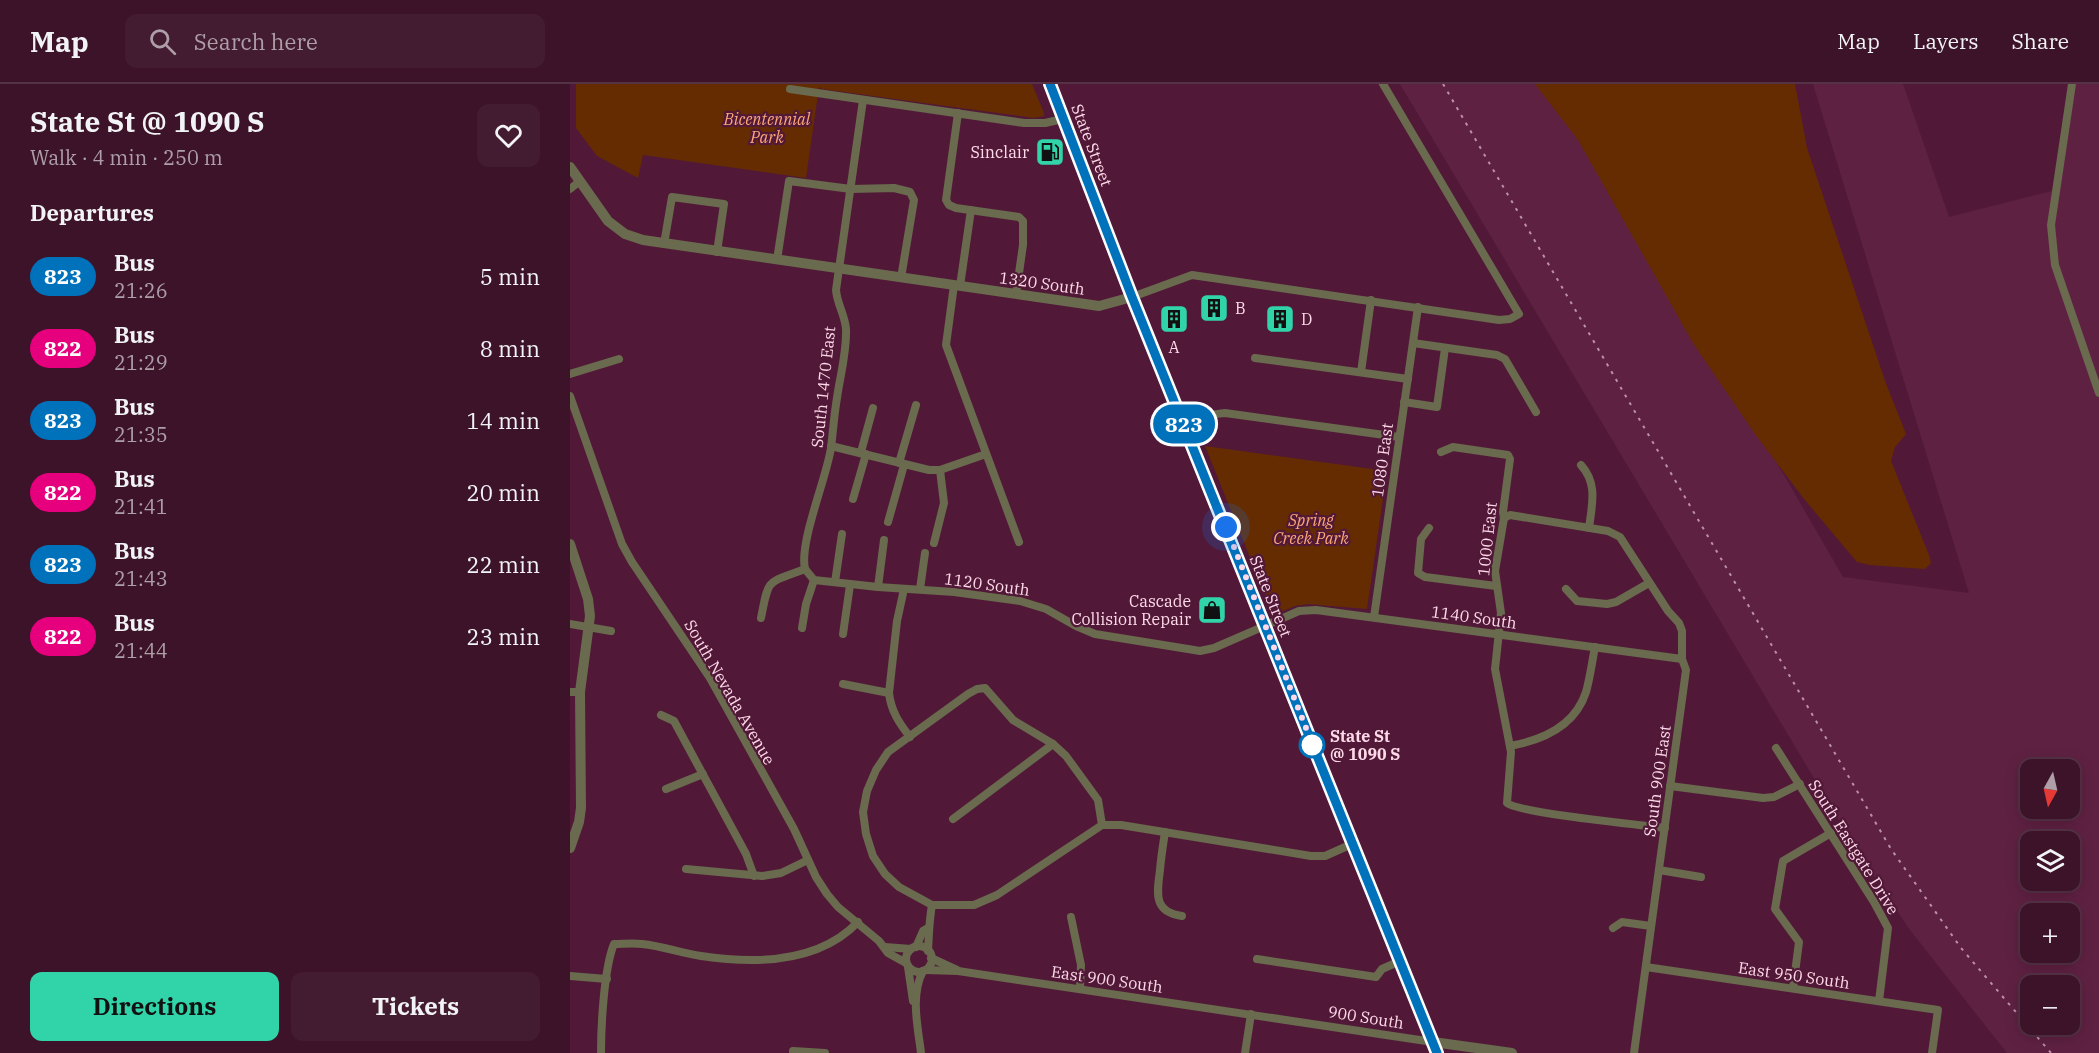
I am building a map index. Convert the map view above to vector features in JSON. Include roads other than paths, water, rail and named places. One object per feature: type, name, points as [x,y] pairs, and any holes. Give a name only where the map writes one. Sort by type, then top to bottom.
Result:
[{"type":"main road","name":"State Street","points":[[1050,84],[1132,297],[1435,1048]]},
{"type":"street","name":"1320 South","points":[[570,167],[608,221],[625,234],[664,244],[1099,306],[1132,297],[1192,275],[1499,320],[1510,319],[1518,314],[1383,84]]},
{"type":"street","points":[[2072,84],[2051,225],[2053,250],[2055,266],[2099,393]]},
{"type":"street","points":[[790,89],[1034,124],[1063,119]]},
{"type":"street","name":"South 1470 East","points":[[805,569],[803,561],[831,446],[846,331],[844,318],[837,301],[863,100]]},
{"type":"street","points":[[958,113],[945,194],[947,202],[956,208],[1019,217],[1023,221],[1023,245],[1016,294]]},
{"type":"street","points":[[570,189],[580,181]]},
{"type":"street","points":[[777,260],[789,181],[851,189],[894,188],[910,192],[914,200],[901,278]]},
{"type":"street","points":[[664,244],[672,197],[724,204],[717,252]]},
{"type":"street","points":[[970,210],[946,345],[1019,542]]},
{"type":"street","points":[[1361,372],[1371,300]]},
{"type":"street","name":"1080 East","points":[[1374,616],[1418,307]]},
{"type":"street","points":[[1413,343],[1497,355],[1505,359],[1536,412]]},
{"type":"street","points":[[1404,402],[1437,407],[1445,348]]},
{"type":"street","points":[[1255,358],[1408,379]]},
{"type":"street","points":[[570,374],[619,359]]},
{"type":"street","name":"South Nevada Avenue","points":[[570,396],[622,544],[710,678],[794,829],[816,877],[827,894],[885,947],[888,953],[907,965]]},
{"type":"street","points":[[888,522],[916,405]]},
{"type":"street","points":[[853,499],[873,408]]},
{"type":"street","points":[[1186,430],[1199,420],[1214,414],[1225,413],[1399,437]]},
{"type":"street","points":[[831,446],[929,470],[939,470],[986,454]]},
{"type":"street","name":"1000 East","points":[[1441,452],[1453,447],[1509,457],[1504,518],[1495,572],[1501,605],[1496,679],[1511,761],[1506,801],[1510,806],[1519,809],[1665,828]]},
{"type":"street","points":[[1504,518],[1510,515],[1589,528],[1593,487],[1588,472],[1581,465]]},
{"type":"street","points":[[934,543],[944,503],[939,470]]},
{"type":"street","points":[[1429,528],[1421,539],[1418,573],[1425,578],[1496,586]]},
{"type":"street","name":"South 900 East","points":[[1589,528],[1616,535],[1625,543],[1682,631],[1682,659],[1686,670],[1634,1053]]},
{"type":"street","points":[[835,582],[842,534]]},
{"type":"street","points":[[878,587],[884,540]]},
{"type":"street","points":[[570,544],[588,599],[590,627],[575,692],[576,793],[579,822],[570,848]]},
{"type":"street","points":[[920,589],[925,553]]},
{"type":"street","points":[[760,618],[767,587],[771,582],[805,569],[814,580],[806,604],[802,628]]},
{"type":"street","name":"1120 South","points":[[814,580],[1020,601],[1046,609],[1095,634],[1200,651],[1214,648],[1265,626]]},
{"type":"street","points":[[1566,589],[1577,601],[1607,604],[1616,602],[1649,583]]},
{"type":"street","points":[[843,634],[850,585]]},
{"type":"street","points":[[904,589],[897,621],[889,693],[890,704],[897,720],[910,737]]},
{"type":"street","name":"1140 South","points":[[1265,626],[1299,611],[1327,610],[1682,659]]},
{"type":"street","points":[[570,624],[611,631]]},
{"type":"street","points":[[1510,746],[1541,738],[1559,730],[1577,712],[1586,693],[1595,646]]},
{"type":"street","points":[[843,684],[889,693]]},
{"type":"street","points":[[1102,825],[1098,800],[1066,756],[1053,744],[1013,720],[985,688],[968,694],[888,752],[876,770],[867,791],[863,812],[866,834],[873,856],[885,874],[899,887],[932,906],[974,904],[997,895],[1102,825],[1121,825],[1311,856],[1325,856],[1352,844]]},
{"type":"street","points":[[661,715],[674,721],[746,854],[754,876]]},
{"type":"street","points":[[953,819],[1053,744]]},
{"type":"street","name":"South Eastgate Drive","points":[[1776,748],[1874,902],[1888,928],[1879,1001]]},
{"type":"street","points":[[666,789],[702,774]]},
{"type":"street","points":[[1670,786],[1763,798],[1774,797],[1800,784]]},
{"type":"street","points":[[1165,832],[1156,894],[1161,906],[1171,914],[1182,916]]},
{"type":"street","points":[[1793,988],[1799,942],[1775,909],[1783,861],[1831,833]]},
{"type":"street","points":[[686,869],[754,876],[781,873],[808,860]]},
{"type":"street","points":[[1659,870],[1701,877]]},
{"type":"street","points":[[921,1053],[916,1007],[917,988],[925,970],[930,965],[927,928],[932,906]]},
{"type":"street","points":[[1071,917],[1082,965],[1080,989]]},
{"type":"street","points":[[601,1053],[607,978],[610,954],[614,944],[641,944],[701,956],[763,961],[789,958],[817,949],[846,934],[858,922]]},
{"type":"street","points":[[1612,928],[1622,922],[1651,926]]},
{"type":"street","points":[[916,1007],[912,998],[906,956],[927,928]]},
{"type":"street","points":[[885,947],[922,947],[930,955]]},
{"type":"street","name":"East 900 South","points":[[930,955],[958,971]]},
{"type":"street","points":[[1257,959],[1376,977],[1382,969],[1400,962]]},
{"type":"street","points":[[907,965],[915,972],[925,970]]},
{"type":"street","name":"East 950 South","points":[[1646,967],[1938,1010],[1932,1053]]},
{"type":"street","name":"East 900 South","points":[[925,970],[958,971],[1251,1014]]},
{"type":"street","points":[[570,975],[607,978]]},
{"type":"street","points":[[1245,1053],[1251,1014]]},
{"type":"street","name":"900 South","points":[[1251,1014],[1435,1048],[1512,1053]]},
{"type":"street","points":[[793,1051],[825,1053]]},
{"type":"railway","points":[[1443,84],[1891,849],[1961,948],[2051,1053]]},
{"type":"place","name":"Sinclair","points":[[1050,152]]},
{"type":"place","name":"B","points":[[1214,308]]},
{"type":"place","name":"A","points":[[1174,319]]},
{"type":"place","name":"D","points":[[1280,319]]},
{"type":"place","name":"Cascade Collision Repair","points":[[1212,610]]},
{"type":"place","name":"State St @ 1090 S","points":[[1312,745]]},
{"type":"park label","name":"Bicentennial Park","points":[[767,128]]},
{"type":"park label","name":"Spring Creek Park","points":[[1311,529]]}]
